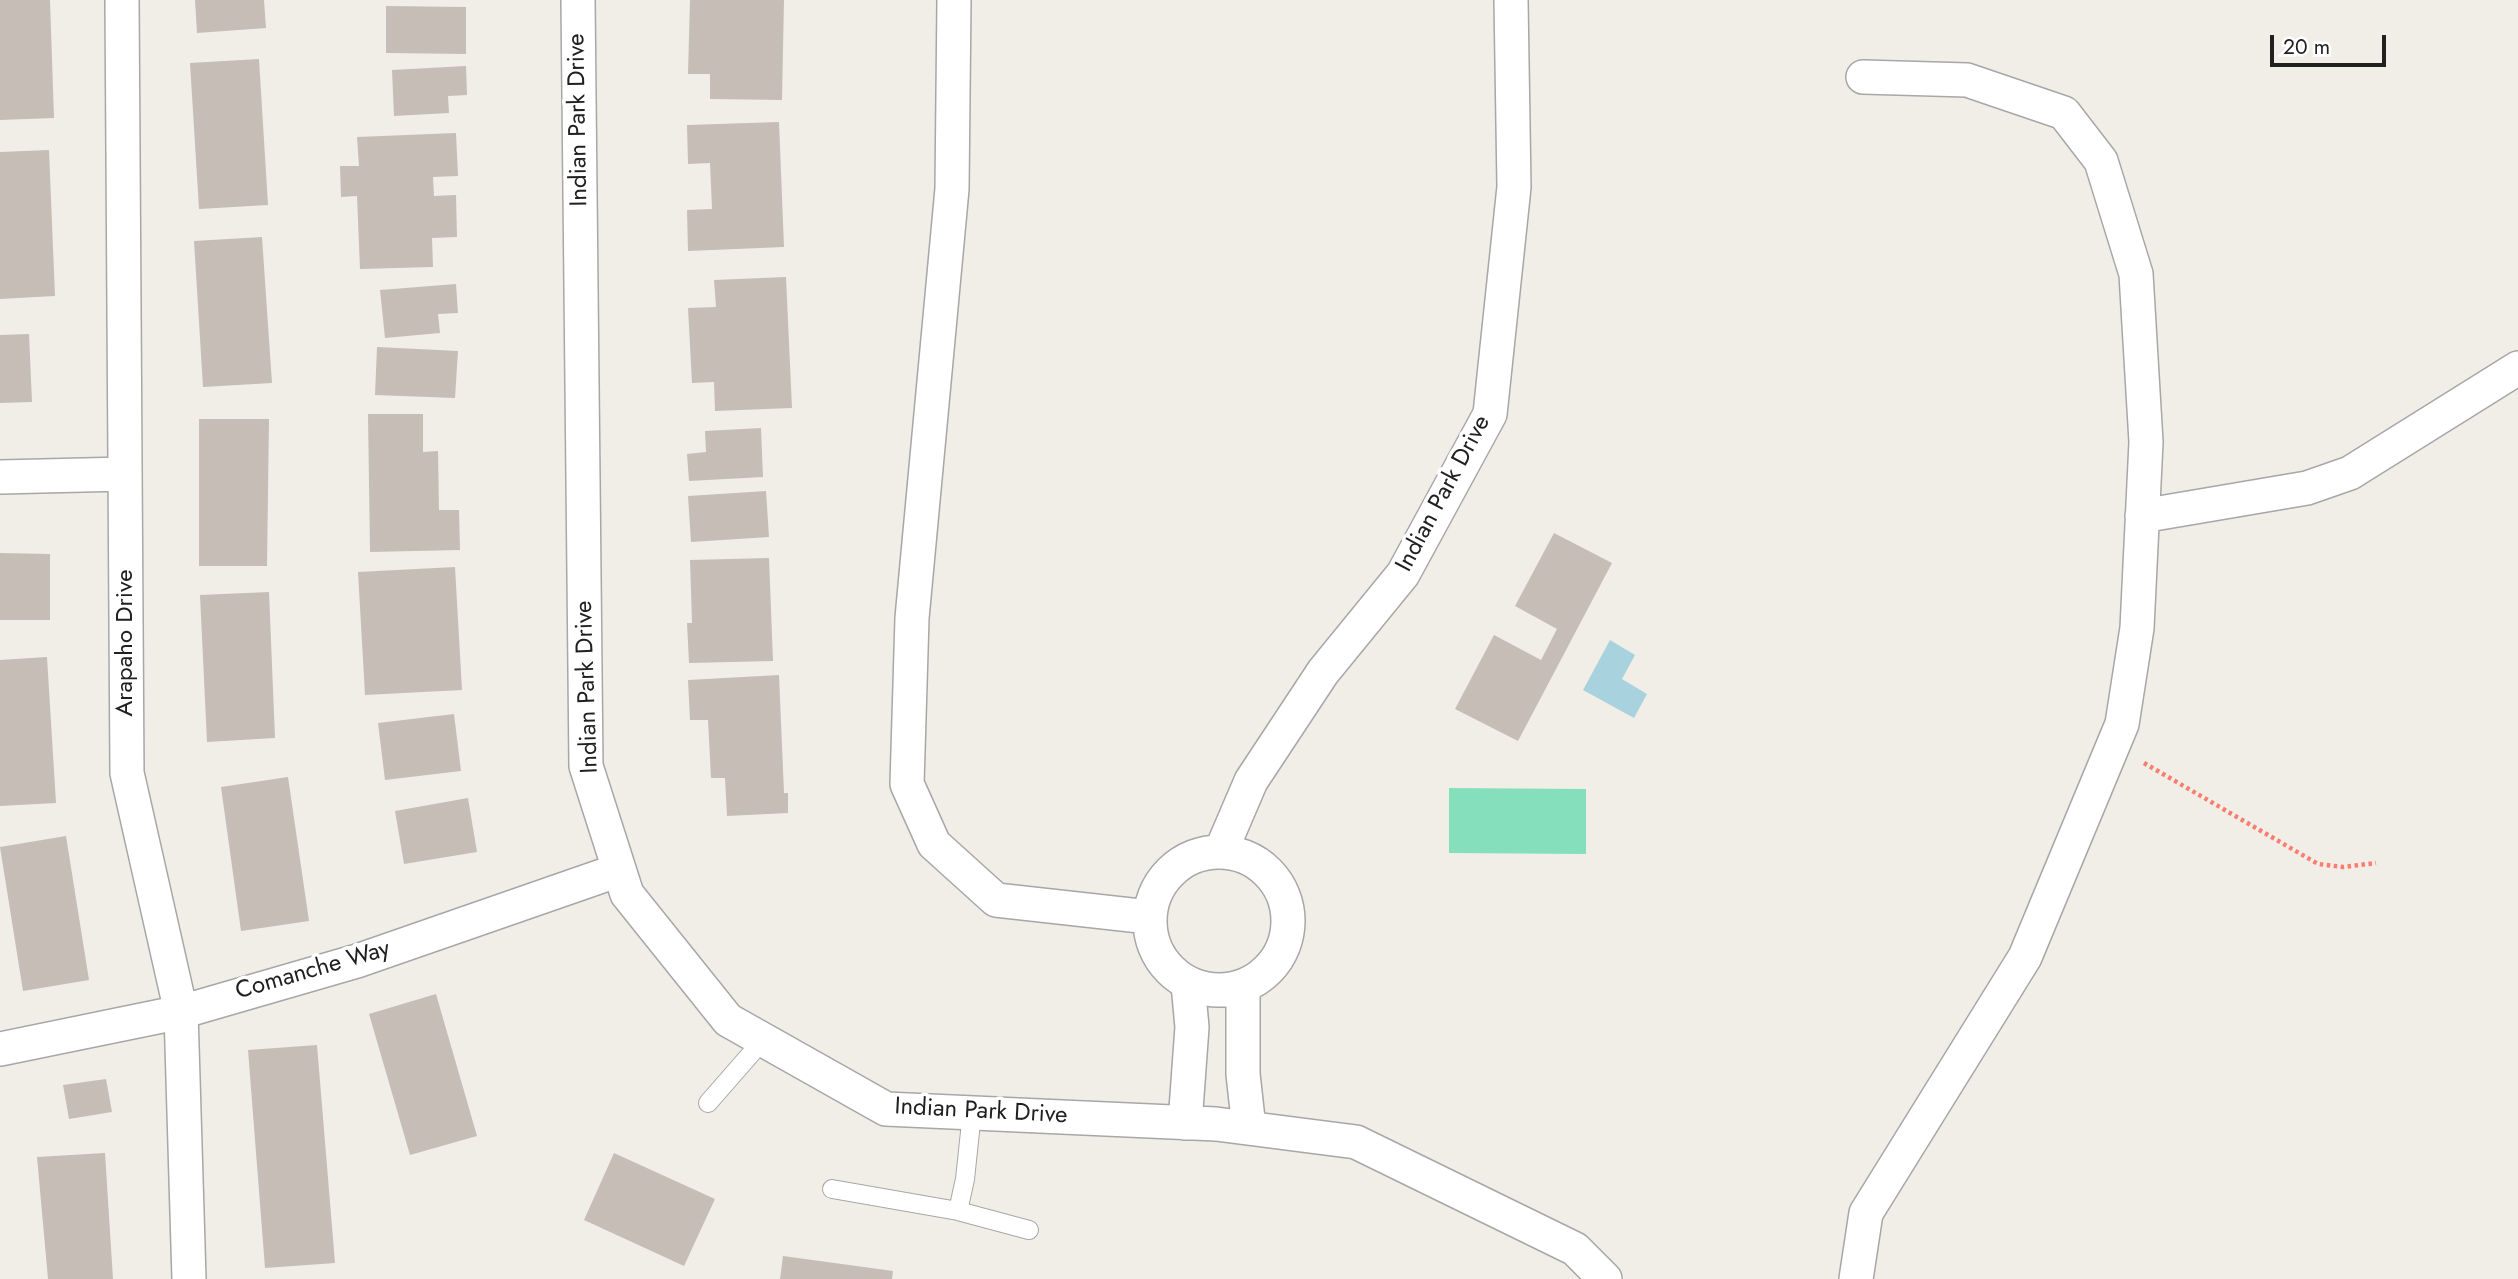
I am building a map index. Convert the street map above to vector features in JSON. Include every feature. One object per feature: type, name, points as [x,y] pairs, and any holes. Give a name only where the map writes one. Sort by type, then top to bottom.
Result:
[{"type":"street","name":"Arapaho Drive","points":[[121,0],[127,773],[181,1012],[189,1279]]},
{"type":"street","name":"Indian Park Drive","points":[[578,0],[586,766],[627,894],[728,1020],[886,1109],[1185,1123],[1356,1142],[1575,1249],[1605,1279]]},
{"type":"street","points":[[954,0],[953,189],[912,618],[907,784],[934,844],[996,900],[1149,917]]},
{"type":"street","name":"Indian Park Drive","points":[[1221,851],[1251,781],[1323,672],[1403,574],[1490,414],[1514,187],[1511,0]]},
{"type":"street","points":[[1856,1279],[1866,1213],[2025,957],[2122,724],[2137,628],[2146,442],[2136,274],[2101,161],[2064,113],[1967,80],[1863,77]]},
{"type":"street","points":[[2142,516],[2307,488],[2350,473],[2518,368]]},
{"type":"street","points":[[0,477],[125,474]]},
{"type":"street","points":[[1221,851],[1248,857],[1269,873],[1284,896],[1288,924],[1282,950],[1266,972],[1243,987],[1216,991],[1188,984],[1158,956],[1149,917],[1155,890],[1172,869],[1195,855],[1221,851]]},
{"type":"street","name":"Comanche Way","points":[[0,1049],[181,1012],[357,961],[619,870]]},
{"type":"street","points":[[1185,1123],[1192,1027],[1188,984]]},
{"type":"street","points":[[1243,987],[1243,1074],[1249,1128]]},
{"type":"lane","points":[[708,1103],[764,1040]]},
{"type":"lane","points":[[958,1211],[965,1179],[972,1113]]},
{"type":"lane","points":[[832,1188],[958,1211],[1029,1230]]},
{"type":"path","points":[[2113,745],[2318,864],[2343,867],[2376,863]]},
{"type":"green space","points":[[1449,788],[1586,789],[1586,854],[1449,853]]},
{"type":"water","points":[[1610,640],[1635,655],[1622,679],[1647,694],[1634,718],[1583,690]]},
{"type":"building","points":[[0,0],[50,0],[54,118],[0,120]]},
{"type":"building","points":[[195,0],[264,0],[266,28],[197,33]]},
{"type":"building","points":[[690,0],[784,0],[782,100],[710,99],[710,74],[688,74]]},
{"type":"building","points":[[386,6],[466,7],[466,54],[386,53]]},
{"type":"building","points":[[259,59],[268,205],[199,209],[190,63]]},
{"type":"building","points":[[466,66],[467,95],[448,96],[449,113],[394,116],[392,70]]},
{"type":"building","points":[[779,122],[784,247],[688,251],[687,210],[712,209],[710,163],[688,164],[687,125]]},
{"type":"building","points":[[456,133],[458,176],[433,177],[434,196],[456,195],[457,237],[432,238],[433,267],[360,269],[357,196],[341,197],[340,166],[359,166],[357,137]]},
{"type":"building","points":[[49,150],[55,296],[0,299],[0,152]]},
{"type":"building","points":[[262,237],[272,383],[203,387],[194,241]]},
{"type":"building","points":[[786,277],[792,408],[715,411],[714,382],[692,383],[688,308],[716,307],[714,280]]},
{"type":"building","points":[[456,284],[458,313],[438,314],[440,333],[385,338],[380,290]]},
{"type":"building","points":[[29,334],[32,402],[0,403],[0,335]]},
{"type":"building","points":[[377,347],[458,351],[455,398],[375,395]]},
{"type":"building","points":[[368,414],[423,414],[423,452],[438,451],[439,510],[459,510],[460,550],[370,552]]},
{"type":"building","points":[[199,419],[269,419],[267,566],[199,566]]},
{"type":"building","points":[[761,428],[763,477],[689,481],[687,454],[706,452],[705,431]]},
{"type":"building","points":[[766,491],[769,537],[691,542],[688,496]]},
{"type":"building","points":[[1554,533],[1612,563],[1518,741],[1455,709],[1494,635],[1541,660],[1557,629],[1515,606]]},
{"type":"building","points":[[0,553],[50,554],[50,620],[0,620]]},
{"type":"building","points":[[769,558],[773,661],[689,663],[687,623],[692,623],[690,560]]},
{"type":"building","points":[[455,567],[462,690],[365,695],[358,572]]},
{"type":"building","points":[[269,592],[275,738],[207,742],[200,595]]},
{"type":"building","points":[[47,657],[56,803],[0,806],[0,660]]},
{"type":"building","points":[[779,675],[784,793],[788,793],[788,813],[727,816],[725,778],[711,778],[708,720],[690,720],[688,680]]},
{"type":"building","points":[[454,714],[461,771],[385,780],[378,723]]},
{"type":"building","points":[[288,777],[309,921],[241,931],[221,787]]},
{"type":"building","points":[[468,798],[477,852],[404,864],[395,811]]},
{"type":"building","points":[[66,836],[89,980],[23,991],[0,847]]},
{"type":"building","points":[[436,994],[477,1136],[410,1155],[369,1014]]},
{"type":"building","points":[[317,1045],[335,1263],[265,1268],[248,1050]]},
{"type":"building","points":[[106,1079],[112,1112],[69,1119],[63,1085]]},
{"type":"building","points":[[105,1153],[113,1279],[48,1279],[37,1157]]},
{"type":"building","points":[[614,1153],[715,1199],[684,1266],[584,1220]]},
{"type":"building","points":[[783,1256],[893,1271],[892,1279],[780,1279]]}]
